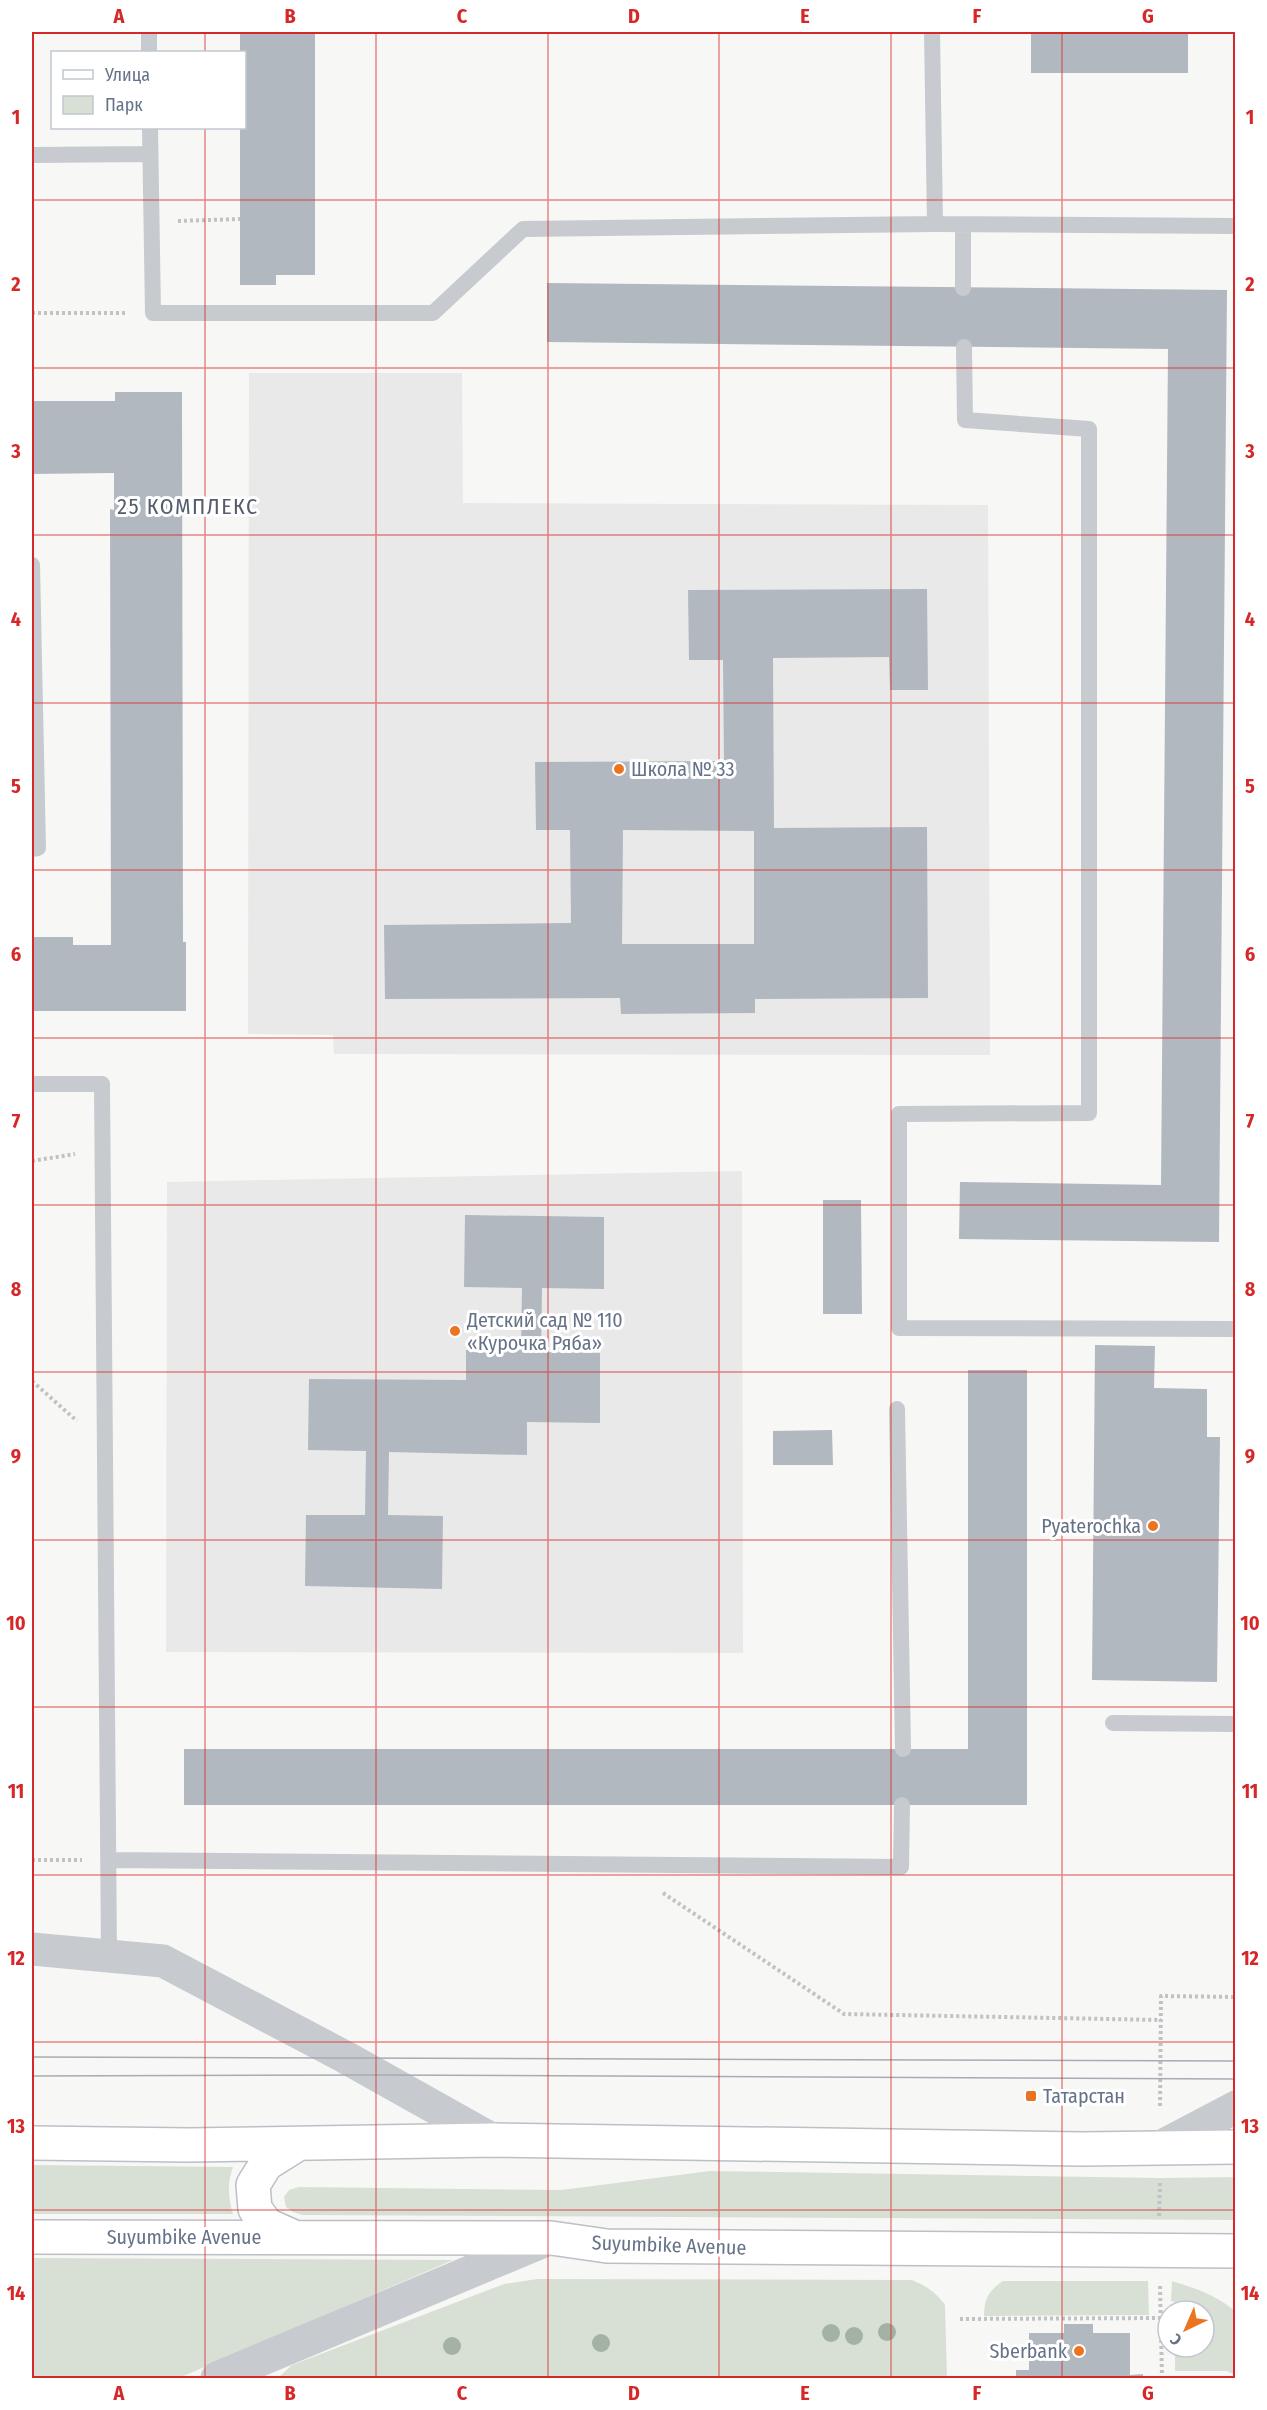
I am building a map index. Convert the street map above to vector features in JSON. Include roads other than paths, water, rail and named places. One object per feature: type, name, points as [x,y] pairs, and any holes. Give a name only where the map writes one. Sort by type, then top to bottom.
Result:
[{"type":"main road","points":[[32,2143],[298,2144],[493,2140],[1082,2149],[1160,2163],[1236,2147]]},
{"type":"main road","points":[[294,2237],[267,2225],[255,2209],[253,2185],[266,2164],[298,2144]]},
{"type":"main road","name":"Suyumbike Avenue","points":[[32,2237],[551,2238],[607,2246],[1236,2251]]},
{"type":"street","points":[[32,1949],[163,1961],[345,2056],[493,2140]]},
{"type":"street","points":[[1160,2163],[1236,2107]]},
{"type":"street","points":[[217,2379],[260,2370],[551,2238]]},
{"type":"lane","points":[[148,32],[149,51]]},
{"type":"lane","points":[[932,32],[935,224]]},
{"type":"lane","points":[[150,129],[153,313],[433,313],[523,229],[935,224],[1236,226]]},
{"type":"lane","points":[[32,154],[150,154]]},
{"type":"lane","points":[[963,225],[963,288]]},
{"type":"lane","points":[[964,347],[965,420],[1089,429],[1089,1113],[899,1114],[899,1328],[1236,1329]]},
{"type":"lane","points":[[32,565],[38,848],[32,849]]},
{"type":"lane","points":[[32,1084],[102,1084],[109,1956]]},
{"type":"lane","points":[[897,1409],[903,1749]]},
{"type":"lane","points":[[1113,1723],[1236,1724]]},
{"type":"lane","points":[[108,1860],[901,1867],[902,1805]]},
{"type":"tram line","points":[[32,2057],[1236,2061]]},
{"type":"tram line","points":[[32,2076],[377,2075],[1236,2079]]},
{"type":"place","name":"Школа № 33","points":[[619,769]]},
{"type":"place","name":"Детский сад № 110 «Курочка Ряба»","points":[[455,1331]]},
{"type":"place","name":"Pyaterochka","points":[[1153,1526]]},
{"type":"place","name":"Татарстан","points":[[1031,2096]]},
{"type":"place","name":"Sberbank","points":[[1079,2351]]},
{"type":"district","name":"25 КОМПЛЕКС","points":[[188,506]]}]
